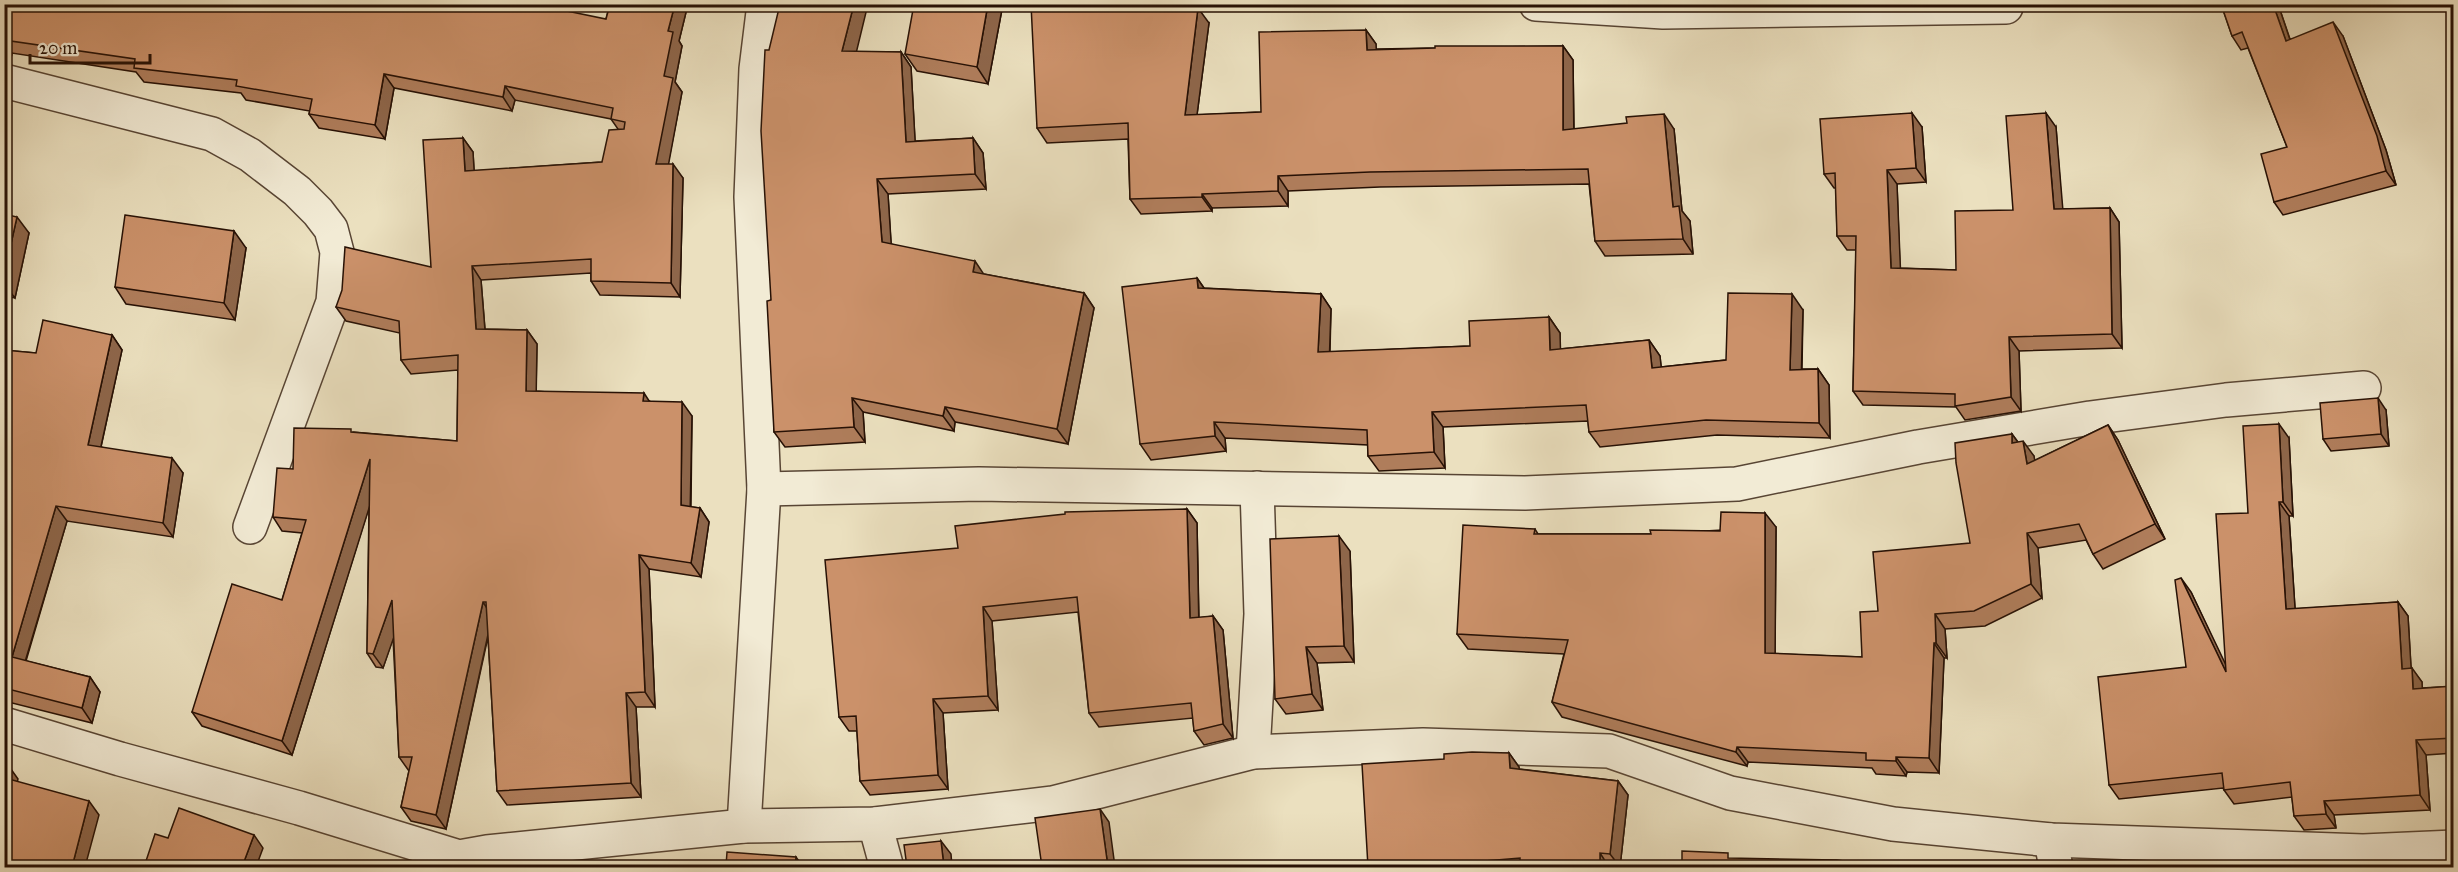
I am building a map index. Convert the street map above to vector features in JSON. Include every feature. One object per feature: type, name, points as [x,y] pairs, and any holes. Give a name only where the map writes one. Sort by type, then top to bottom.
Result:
[{"type":"street","points":[[744,826],[764,489],[751,197],[756,69],[764,4]]},
{"type":"street","points":[[1536,4],[1664,8],[2006,7]]},
{"type":"street","points":[[4,81],[212,134],[250,155],[297,191],[331,229],[337,252],[333,302],[250,527]]},
{"type":"street","points":[[764,489],[979,484],[1525,493],[1737,484],[1918,447],[2090,418],[2226,400],[2364,388]]},
{"type":"street","points":[[1253,752],[1261,614],[1257,488]]},
{"type":"street","points":[[4,724],[120,759],[299,808],[459,857],[489,860],[744,826],[875,824],[1053,803],[1253,752],[1424,745],[1609,751],[1730,793],[2054,854],[2454,847]]},
{"type":"street","points":[[875,824],[887,867]]},
{"type":"building","points":[[4,4],[533,4],[606,19],[610,4],[675,4],[668,31],[673,32],[664,76],[673,78],[656,164],[673,164],[671,283],[591,281],[591,259],[472,266],[476,329],[527,330],[526,391],[644,393],[643,401],[682,402],[681,505],[700,508],[691,563],[639,555],[645,692],[626,693],[631,783],[497,791],[486,602],[483,602],[436,815],[401,807],[412,757],[399,757],[392,600],[373,654],[367,653],[370,459],[282,741],[192,712],[232,584],[282,600],[306,520],[273,517],[277,468],[293,469],[294,428],[351,429],[351,432],[457,441],[458,355],[401,360],[399,321],[336,307],[342,290],[345,247],[431,267],[423,140],[463,138],[465,171],[602,162],[609,130],[624,129],[625,122],[611,119],[613,108],[505,86],[503,97],[384,74],[375,125],[309,114],[312,99],[236,86],[237,80],[134,68],[135,59],[4,40]]},
{"type":"building","points":[[780,4],[854,4],[842,51],[901,52],[906,142],[973,138],[975,174],[877,179],[882,242],[975,261],[973,272],[1084,293],[1057,429],[945,407],[943,416],[852,398],[854,427],[774,432],[767,301],[771,300],[761,131],[765,50],[769,50]]},
{"type":"building","points":[[914,4],[988,4],[977,67],[905,54]]},
{"type":"building","points":[[1031,4],[1165,4],[1198,8],[1185,115],[1261,112],[1259,32],[1366,30],[1367,50],[1435,48],[1435,46],[1563,46],[1563,130],[1627,123],[1626,117],[1664,114],[1673,207],[1679,206],[1683,239],[1595,241],[1588,169],[1370,172],[1278,176],[1278,191],[1202,194],[1202,197],[1130,199],[1128,123],[1037,128]]},
{"type":"building","points":[[2221,4],[2273,4],[2286,41],[2333,22],[2377,136],[2386,171],[2274,202],[2261,154],[2287,147],[2242,32],[2232,36]]},
{"type":"building","points":[[1912,113],[1916,168],[1887,170],[1891,268],[1956,270],[1955,211],[2013,210],[2006,116],[2046,113],[2054,209],[2110,208],[2112,334],[2009,337],[2011,397],[1955,406],[1955,394],[1853,391],[1856,236],[1837,236],[1835,173],[1824,174],[1820,119]]},
{"type":"building","points":[[4,214],[17,217],[4,275]]},
{"type":"building","points":[[125,215],[234,231],[224,303],[115,287]]},
{"type":"building","points":[[1197,278],[1198,288],[1321,294],[1318,352],[1470,346],[1469,321],[1549,317],[1550,350],[1649,340],[1652,368],[1726,360],[1728,293],[1792,294],[1790,370],[1818,369],[1819,423],[1706,420],[1589,432],[1586,405],[1432,412],[1434,452],[1368,456],[1367,430],[1214,422],[1215,436],[1140,444],[1122,287]]},
{"type":"building","points":[[43,320],[112,335],[88,445],[172,458],[163,523],[56,506],[12,657],[90,677],[82,708],[4,688],[4,350],[36,353]]},
{"type":"building","points":[[2378,398],[2381,434],[2323,439],[2320,403]]},
{"type":"building","points":[[2279,424],[2283,502],[2279,502],[2286,609],[2398,602],[2402,669],[2412,668],[2413,689],[2454,686],[2454,738],[2416,740],[2420,795],[2324,801],[2326,814],[2294,816],[2290,782],[2224,790],[2222,773],[2109,785],[2098,677],[2186,667],[2175,580],[2181,578],[2226,672],[2216,514],[2248,513],[2243,426]]},
{"type":"building","points":[[2108,425],[2155,524],[2093,554],[2079,524],[2027,533],[2031,584],[1974,611],[1935,614],[1936,643],[1934,643],[1929,758],[1896,757],[1896,761],[1866,760],[1866,753],[1737,747],[1736,752],[1552,702],[1568,640],[1457,634],[1463,525],[1535,529],[1534,534],[1651,534],[1650,530],[1720,531],[1721,512],[1765,513],[1765,653],[1862,657],[1860,612],[1878,611],[1873,552],[1970,543],[1956,463],[1955,443],[2012,434],[2012,443],[2023,441],[2027,464]]},
{"type":"building","points":[[1187,509],[1190,618],[1213,616],[1223,724],[1194,731],[1191,703],[1089,713],[1077,597],[983,607],[988,696],[933,699],[938,775],[860,781],[856,716],[839,717],[825,560],[958,548],[955,526],[1065,514],[1065,512]]},
{"type":"building","points":[[1339,536],[1344,646],[1306,647],[1312,694],[1275,699],[1270,539]]},
{"type":"building","points":[[1509,753],[1510,768],[1618,781],[1610,854],[1600,853],[1600,867],[1520,867],[1520,858],[1436,865],[1436,867],[1368,867],[1362,764],[1444,759],[1444,754]]},
{"type":"building","points":[[4,764],[8,765],[5,778],[89,801],[72,867],[4,867]]},
{"type":"building","points":[[179,808],[254,835],[242,867],[144,867],[155,834],[168,838]]},
{"type":"building","points":[[1100,809],[1108,867],[1042,867],[1035,818]]},
{"type":"building","points":[[941,841],[944,867],[907,867],[904,845]]},
{"type":"building","points":[[1682,851],[1728,853],[1728,858],[1837,860],[1888,867],[1682,867]]},
{"type":"building","points":[[727,852],[796,857],[795,867],[637,867],[637,861],[726,866]]},
{"type":"building","points":[[1955,864],[2025,867],[1955,867]]}]
